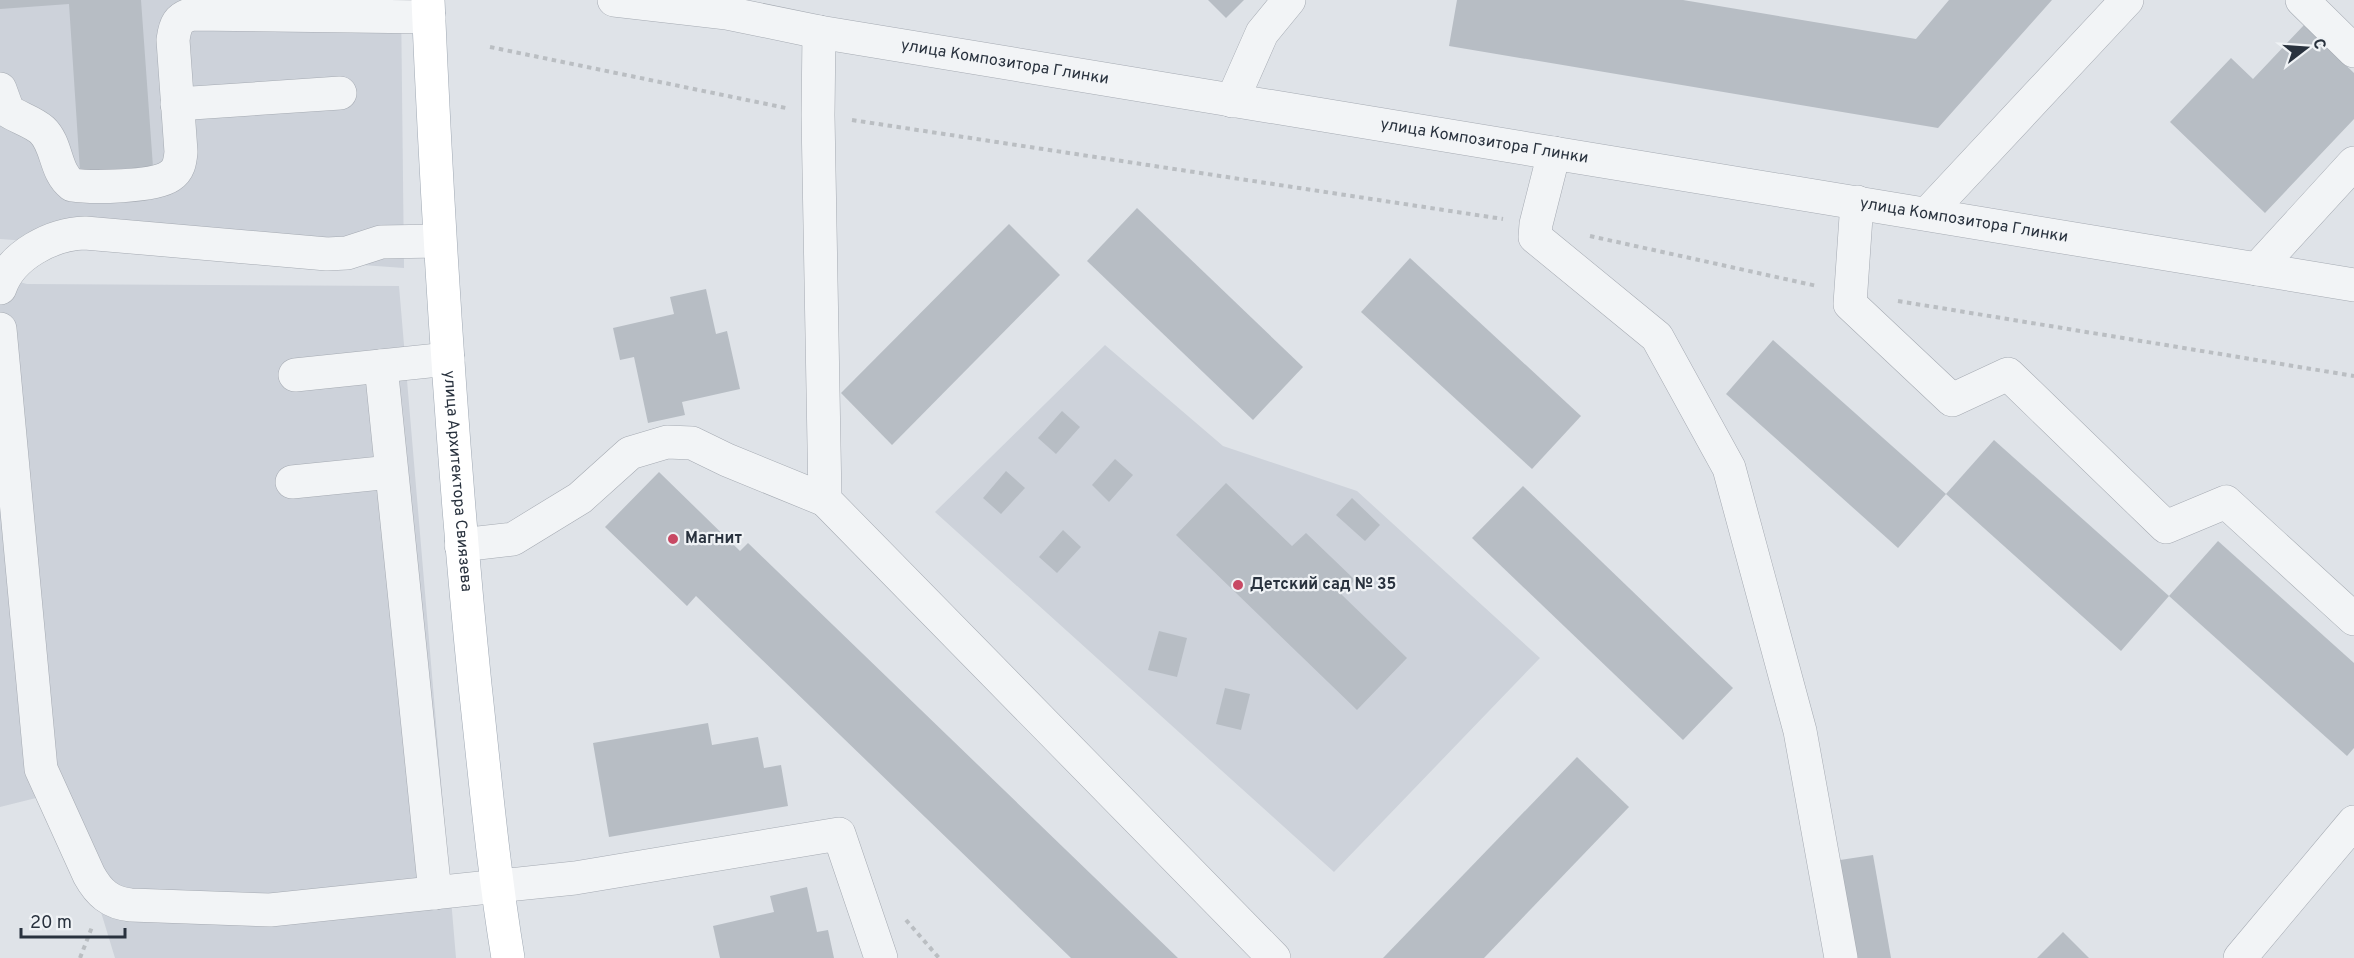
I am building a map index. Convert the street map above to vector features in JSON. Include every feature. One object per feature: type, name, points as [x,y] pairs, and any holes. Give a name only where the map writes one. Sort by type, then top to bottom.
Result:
[{"type":"main road","name":"улица Архитектора Свиязева","points":[[428,9],[439,241],[461,545],[496,887],[508,958]]},
{"type":"street","name":"улица Композитора Глинки","points":[[614,0],[727,13],[819,32],[2354,285]]},
{"type":"street","points":[[1232,101],[1262,33],[1290,0]]},
{"type":"street","points":[[1927,214],[2127,0]]},
{"type":"street","points":[[2302,0],[2354,51]]},
{"type":"street","points":[[0,89],[8,111],[44,131],[65,179],[72,185],[84,187],[153,182],[170,177],[179,166],[173,40],[175,25],[183,16],[428,9]]},
{"type":"street","points":[[819,32],[818,115],[825,500]]},
{"type":"street","points":[[177,104],[340,93]]},
{"type":"street","points":[[1554,153],[1536,224],[1535,237],[1657,337],[1729,468],[1800,731],[1841,958]]},
{"type":"street","points":[[2257,269],[2354,163]]},
{"type":"street","points":[[1857,202],[1850,304],[1952,400],[2008,374],[2166,527],[2226,502],[2354,619]]},
{"type":"street","points":[[0,288],[4,276],[32,251],[66,234],[85,233],[327,254],[347,253],[381,242],[439,241]]},
{"type":"street","points":[[0,328],[41,769],[96,888],[117,903],[270,910],[575,878],[839,834],[882,958]]},
{"type":"street","points":[[295,375],[448,359]]},
{"type":"street","points":[[381,366],[435,893]]},
{"type":"street","points":[[461,545],[513,539],[580,498],[630,453],[667,442],[692,443],[727,460],[825,500],[1274,958]]},
{"type":"street","points":[[292,482],[392,472]]},
{"type":"street","points":[[2240,958],[2354,822]]},
{"type":"path","points":[[490,47],[818,115],[1536,224],[1851,293],[2354,376]]},
{"type":"shaded area","points":[[0,0],[401,0],[404,268],[0,239]]},
{"type":"shaded area","points":[[0,277],[27,284],[399,286],[456,958],[115,958],[64,791],[0,807]]},
{"type":"shaded area","name":"Детский сад № 35","points":[[1105,345],[1223,446],[1357,491],[1540,658],[1334,872],[935,512]]},
{"type":"building","points":[[0,0],[141,0],[153,167],[80,171],[69,4],[0,9]]},
{"type":"building","points":[[1208,0],[1244,0],[1226,18]]},
{"type":"building","points":[[1457,0],[1683,0],[1916,39],[1949,0],[2052,0],[1938,128],[1449,46]]},
{"type":"building","points":[[2304,25],[2354,73],[2354,119],[2265,213],[2170,122],[2231,58],[2253,79]]},
{"type":"building","points":[[1137,208],[1303,367],[1253,420],[1087,261]]},
{"type":"building","points":[[1009,224],[1060,275],[892,445],[841,393]]},
{"type":"building","points":[[1410,258],[1581,416],[1532,469],[1361,312]]},
{"type":"building","points":[[706,289],[716,334],[727,331],[740,389],[682,402],[685,415],[648,423],[634,357],[620,360],[613,328],[674,314],[670,297]]},
{"type":"building","points":[[1773,340],[1946,494],[1898,548],[1726,394]]},
{"type":"building","points":[[1062,411],[1080,427],[1056,454],[1038,438]]},
{"type":"building","points":[[1994,440],[2169,596],[2121,651],[1946,494]]},
{"type":"building","points":[[1115,459],[1133,475],[1109,502],[1092,485]]},
{"type":"building","points":[[1006,471],[1025,488],[1001,514],[983,498]]},
{"type":"building","points":[[659,472],[740,551],[748,543],[1178,958],[1071,958],[696,596],[687,606],[605,527]]},
{"type":"building","points":[[1226,483],[1292,546],[1306,533],[1355,580],[1341,594],[1407,658],[1357,710],[1176,535]]},
{"type":"building","points":[[1523,486],[1733,688],[1683,740],[1472,538]]},
{"type":"building","points":[[1352,498],[1380,525],[1365,541],[1336,515]]},
{"type":"building","points":[[1063,530],[1081,547],[1057,573],[1039,557]]},
{"type":"building","points":[[2218,541],[2354,663],[2354,748],[2347,756],[2169,596]]},
{"type":"building","points":[[1159,631],[1187,638],[1177,677],[1148,670]]},
{"type":"building","points":[[1225,688],[1250,694],[1241,730],[1216,724]]},
{"type":"building","points":[[708,723],[712,745],[758,737],[764,768],[781,765],[788,806],[609,837],[593,743]]},
{"type":"building","points":[[1577,757],[1629,807],[1484,958],[1383,958]]},
{"type":"building","points":[[1873,855],[1891,958],[1857,958],[1840,860]]},
{"type":"building","points":[[807,887],[817,932],[828,930],[834,958],[720,958],[713,926],[774,912],[770,896]]},
{"type":"building","points":[[2063,932],[2089,958],[2037,958]]},
{"type":"place","name":"Магнит","points":[[673,539]]},
{"type":"place","name":"Детский сад № 35","points":[[1238,585]]}]
